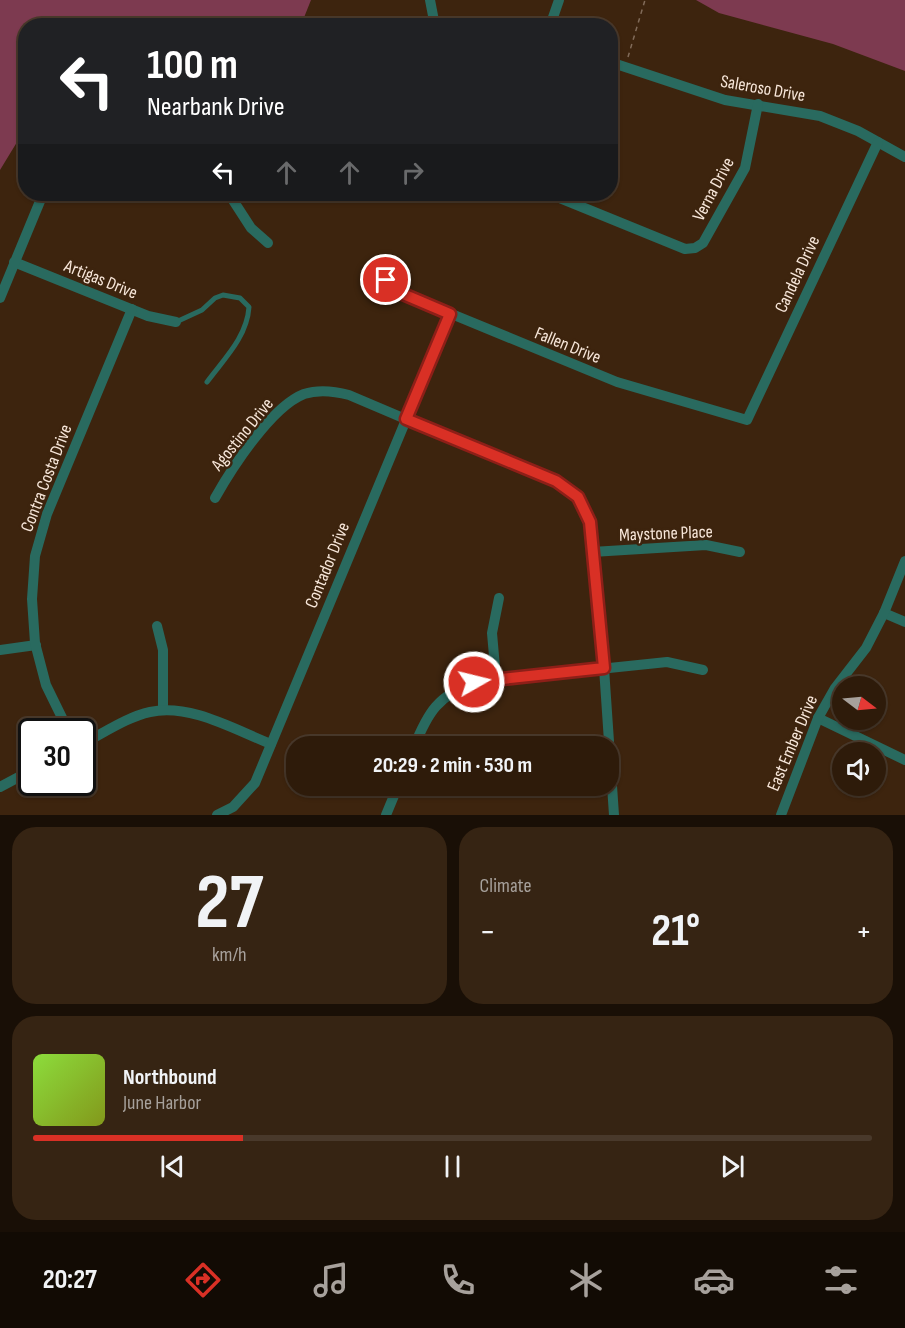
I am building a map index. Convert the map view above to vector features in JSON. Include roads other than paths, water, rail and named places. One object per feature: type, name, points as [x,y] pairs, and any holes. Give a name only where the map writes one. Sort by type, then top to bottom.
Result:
[{"type":"street","points":[[430,0],[433,18]]},
{"type":"street","points":[[553,18],[559,0]]},
{"type":"street","name":"Saleroso Drive","points":[[618,65],[698,93],[820,116],[905,157]]},
{"type":"street","name":"Verna Drive","points":[[567,201],[685,249],[695,248],[703,243],[745,168],[751,148],[758,104]]},
{"type":"street","name":"Candela Drive","points":[[747,420],[878,142]]},
{"type":"street","points":[[0,298],[40,201]]},
{"type":"street","points":[[234,201],[251,228],[268,243]]},
{"type":"street","name":"Artigas Drive","points":[[14,262],[132,309],[176,322]]},
{"type":"street","name":"Fallen Drive","points":[[386,280],[403,294],[617,382],[747,420]]},
{"type":"street","name":"Contra Costa Drive","points":[[62,718],[46,686],[36,645],[32,599],[34,567],[47,513],[132,309]]},
{"type":"street","name":"Contador Drive","points":[[218,815],[233,807],[249,792],[450,314]]},
{"type":"street","name":"Agostino Drive","points":[[215,498],[229,473],[273,418],[289,403],[303,395],[333,391],[406,419],[568,488],[578,497],[590,522],[591,552],[604,668],[614,815]]},
{"type":"street","name":"Maystone Place","points":[[591,552],[706,545],[740,552]]},
{"type":"street","name":"East Ember Drive","points":[[781,815],[818,718],[835,688],[866,648],[884,613],[905,561]]},
{"type":"street","points":[[496,678],[492,633],[500,598]]},
{"type":"street","points":[[884,613],[905,622]]},
{"type":"street","points":[[157,626],[163,650],[163,710]]},
{"type":"street","points":[[0,650],[36,645]]},
{"type":"street","points":[[418,736],[425,720],[452,691],[474,682],[667,662],[703,670]]},
{"type":"street","points":[[96,737],[136,716],[163,710],[193,714],[271,744]]},
{"type":"street","points":[[818,718],[905,760]]},
{"type":"street","points":[[0,787],[18,777]]},
{"type":"street","points":[[386,815],[394,796]]},
{"type":"lane","points":[[176,322],[202,310],[214,298],[223,295],[240,298],[249,307],[248,322],[243,333],[207,382]]}]
